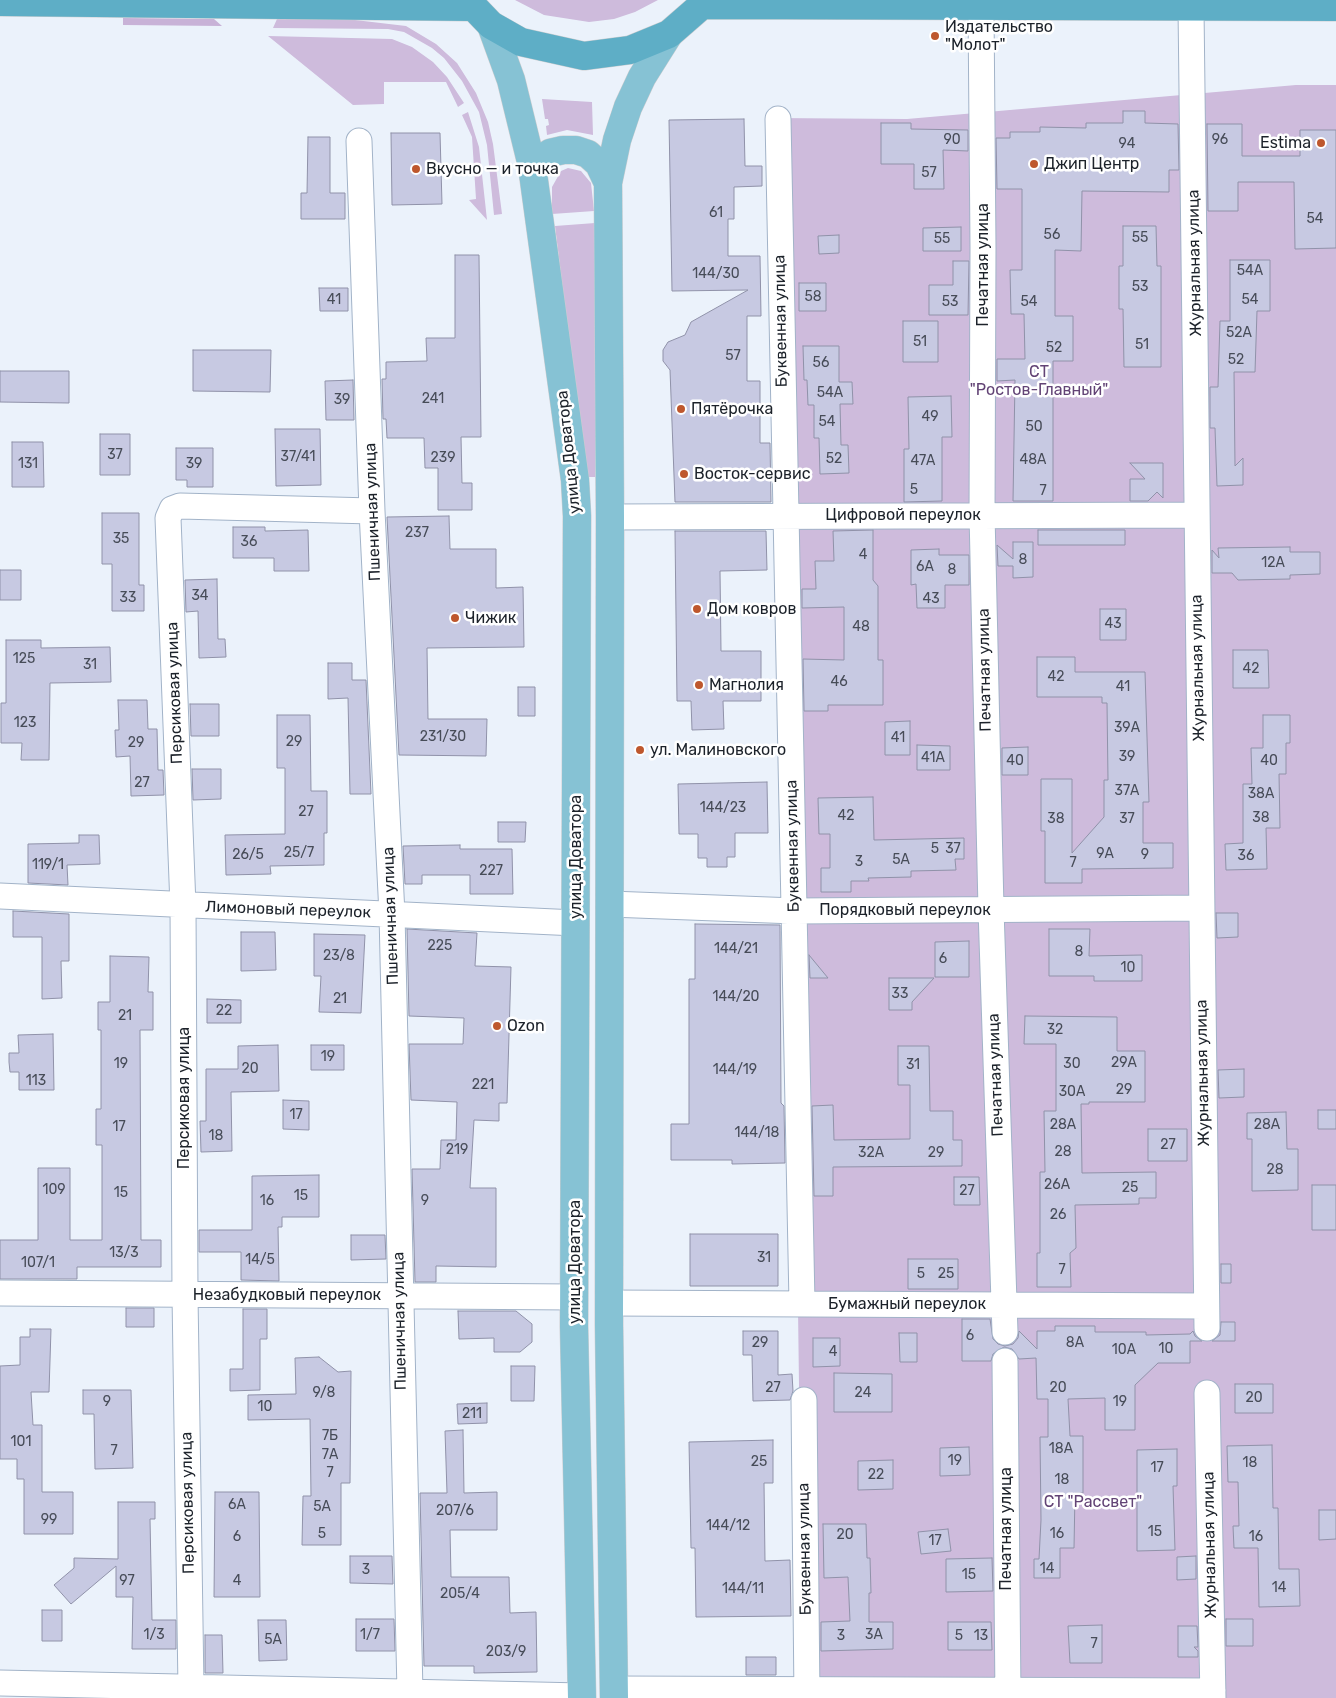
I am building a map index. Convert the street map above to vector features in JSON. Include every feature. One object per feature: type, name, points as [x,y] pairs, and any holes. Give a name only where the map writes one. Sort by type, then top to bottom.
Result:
[{"type":"highway","points":[[0,2],[469,3],[491,25],[521,42],[584,56],[630,50],[669,34],[705,3],[859,3],[981,8],[1336,8]]},
{"type":"main road","name":"улица Доватора","points":[[491,25],[511,80],[532,166],[575,489],[577,573],[574,1297],[582,1697]]},
{"type":"main road","name":"улица Доватора","points":[[614,1693],[609,1303],[610,517],[608,183],[617,140],[628,107],[642,76],[669,34]]},
{"type":"main road","points":[[532,166],[550,153],[576,150],[588,154],[599,164],[608,183]]},
{"type":"street","name":"Печатная улица","points":[[981,8],[983,248],[982,514],[991,909],[1005,1332]]},
{"type":"street","name":"Журнальная улица","points":[[1191,8],[1206,1317]]},
{"type":"street","name":"Буквенная улица","points":[[778,119],[802,1303]]},
{"type":"street","name":"Пшеничная улица","points":[[358,141],[372,511],[392,914],[410,1692]]},
{"type":"street","name":"Персиковая улица","points":[[191,1688],[185,1296],[183,906],[168,518],[172,509],[180,506],[372,511]]},
{"type":"street","name":"Цифровой переулок","points":[[610,517],[982,514],[1196,515]]},
{"type":"street","name":"Лимоновый переулок","points":[[0,896],[576,923]]},
{"type":"street","name":"Порядковый переулок","points":[[610,904],[795,910],[1201,908]]},
{"type":"street","name":"Незабудковый переулок","points":[[0,1293],[185,1296],[574,1297]]},
{"type":"street","name":"Бумажный переулок","points":[[609,1303],[1005,1305],[1206,1317]]},
{"type":"street","name":"Печатная улица","points":[[1005,1361],[1007,1694]]},
{"type":"street","name":"Журнальная улица","points":[[1207,1393],[1213,1694]]},
{"type":"street","name":"Буквенная улица","points":[[804,1400],[807,1694]]},
{"type":"street","points":[[0,1683],[582,1697]]},
{"type":"street","points":[[614,1693],[1213,1694]]},
{"type":"green space","points":[[515,0],[658,0],[635,12],[614,19],[589,22],[544,15]]},
{"type":"green space","points":[[338,18],[406,26],[436,44],[457,63],[476,93],[488,122],[493,144],[502,214],[494,215],[487,145],[479,112],[462,81],[444,58],[432,48],[404,32],[388,29],[273,28],[277,19]]},
{"type":"green space","points":[[268,36],[392,39],[412,47],[433,62],[447,77],[464,103],[458,107],[446,82],[384,82],[384,104],[353,105]]},
{"type":"green space","name":"СТ \"Ростов-Главный\"","points":[[1296,85],[1336,85],[1336,1698],[803,1698],[798,1308],[772,118],[907,119]]},
{"type":"green space","points":[[542,99],[592,102],[593,135],[567,130],[547,135],[546,126],[549,125],[548,119],[545,119]]},
{"type":"green space","points":[[468,112],[479,147],[487,220],[469,200],[476,199],[472,137],[462,115]]},
{"type":"green space","points":[[568,168],[581,171],[591,183],[594,211],[552,214],[552,187],[561,171]]},
{"type":"green space","points":[[595,223],[595,477],[586,477],[555,226]]},
{"type":"shaded area","points":[[123,18],[214,19],[222,26],[123,25]]},
{"type":"building","points":[[1123,111],[1145,111],[1145,123],[1178,124],[1179,170],[1169,170],[1169,192],[1082,191],[1081,251],[1055,250],[1055,316],[1073,316],[1073,361],[1053,361],[1053,501],[1013,501],[1015,380],[997,381],[997,359],[1025,359],[1024,314],[1011,314],[1010,270],[1022,270],[1022,189],[997,189],[996,138],[1010,138],[1010,132],[1040,132],[1040,127],[1086,128],[1086,123],[1123,123]]},
{"type":"building","points":[[744,119],[745,166],[762,166],[762,186],[734,187],[734,219],[728,219],[728,256],[760,256],[761,316],[747,316],[747,381],[760,381],[760,443],[770,443],[771,502],[675,502],[670,370],[663,361],[663,350],[668,342],[685,335],[691,322],[748,290],[672,291],[669,120]]},
{"type":"building","points":[[881,123],[911,123],[911,129],[968,130],[968,151],[943,150],[944,189],[914,189],[914,164],[881,164]]},
{"type":"building","points":[[1207,124],[1242,124],[1242,156],[1300,156],[1300,130],[1336,130],[1336,248],[1295,249],[1294,182],[1238,182],[1238,211],[1208,211]]},
{"type":"building","name":"Вкусно — и точка","points":[[391,133],[440,133],[442,204],[392,205]]},
{"type":"building","points":[[308,137],[330,137],[330,193],[345,193],[345,219],[301,219],[301,193],[307,193]]},
{"type":"building","points":[[1123,226],[1156,226],[1157,266],[1161,266],[1161,367],[1124,367],[1123,309],[1119,309],[1119,266],[1123,266]]},
{"type":"building","points":[[961,227],[961,251],[923,251],[923,228]]},
{"type":"building","points":[[839,235],[839,253],[819,254],[818,236]]},
{"type":"building","points":[[455,255],[479,255],[481,437],[461,437],[462,483],[472,483],[472,510],[438,510],[438,468],[425,468],[424,438],[387,438],[386,419],[383,419],[382,379],[386,379],[386,362],[427,361],[426,338],[455,338]]},
{"type":"building","points":[[1230,260],[1270,260],[1270,311],[1257,311],[1255,372],[1234,372],[1235,466],[1243,458],[1243,485],[1217,486],[1215,428],[1210,428],[1210,387],[1218,387],[1220,321],[1230,321]]},
{"type":"building","points":[[953,261],[969,261],[968,315],[929,315],[929,285],[953,285]]},
{"type":"building","points":[[799,283],[826,283],[826,311],[799,311]]},
{"type":"building","points":[[319,288],[348,288],[348,311],[320,311]]},
{"type":"building","points":[[903,321],[938,321],[938,362],[903,362]]},
{"type":"building","points":[[803,346],[839,346],[839,382],[852,382],[853,404],[840,404],[841,445],[848,445],[849,473],[820,474],[819,438],[814,438],[814,405],[808,405],[807,380],[804,380]]},
{"type":"building","points":[[193,350],[271,350],[270,392],[193,391]]},
{"type":"building","points":[[0,371],[69,371],[69,403],[0,402]]},
{"type":"building","points":[[353,380],[354,420],[326,420],[325,381]]},
{"type":"building","points":[[951,396],[952,437],[942,437],[942,501],[904,502],[904,449],[909,449],[908,397]]},
{"type":"building","points":[[275,429],[320,429],[321,485],[276,486]]},
{"type":"building","points":[[100,434],[130,434],[130,475],[100,475]]},
{"type":"building","points":[[12,442],[43,442],[44,487],[12,487]]},
{"type":"building","points":[[176,448],[213,448],[213,487],[187,487],[187,480],[176,480]]},
{"type":"building","points":[[1130,463],[1163,463],[1163,498],[1157,492],[1148,501],[1130,501],[1130,479],[1145,479]]},
{"type":"building","points":[[102,513],[139,513],[139,585],[144,585],[144,611],[112,611],[112,564],[102,564]]},
{"type":"building","points":[[449,516],[450,549],[496,549],[496,588],[523,587],[524,647],[427,648],[428,719],[487,719],[486,756],[399,755],[387,517]]},
{"type":"building","points":[[233,527],[265,527],[265,531],[308,530],[309,571],[274,571],[274,558],[233,558]]},
{"type":"building","points":[[873,530],[873,580],[878,586],[878,660],[883,660],[883,705],[828,705],[828,711],[804,711],[803,659],[844,660],[844,607],[802,608],[802,589],[816,589],[815,561],[834,561],[833,531]]},
{"type":"building","points":[[1038,530],[1125,530],[1125,545],[1038,545]]},
{"type":"building","points":[[675,531],[766,531],[767,570],[720,571],[721,651],[761,651],[761,701],[723,701],[724,729],[692,730],[691,701],[677,701]]},
{"type":"building","points":[[1013,542],[1033,542],[1033,577],[1013,578],[1013,566],[998,566],[997,545],[1013,559]]},
{"type":"building","points":[[1290,547],[1290,552],[1320,552],[1320,574],[1290,575],[1290,579],[1238,580],[1232,573],[1212,573],[1212,550],[1219,558],[1218,548]]},
{"type":"building","points":[[939,549],[939,555],[969,555],[969,585],[945,585],[945,608],[917,608],[916,584],[911,585],[911,550]]},
{"type":"building","points":[[0,570],[21,570],[21,600],[0,600]]},
{"type":"building","points":[[217,579],[218,639],[225,639],[226,657],[199,658],[198,611],[186,612],[185,580]]},
{"type":"building","points":[[1100,609],[1126,609],[1126,640],[1100,640]]},
{"type":"building","points":[[6,640],[41,640],[41,648],[110,647],[111,682],[50,683],[49,760],[21,760],[22,743],[1,743],[1,703],[6,703]]},
{"type":"building","points":[[1233,650],[1268,650],[1269,688],[1233,688]]},
{"type":"building","points":[[1037,657],[1075,657],[1075,672],[1145,672],[1149,802],[1143,802],[1143,843],[1173,843],[1173,868],[1082,869],[1082,883],[1045,883],[1045,831],[1041,831],[1041,779],[1072,779],[1072,853],[1104,817],[1104,780],[1108,780],[1107,703],[1102,703],[1102,697],[1037,697]]},
{"type":"building","points":[[328,663],[352,663],[352,680],[366,680],[371,794],[350,794],[348,698],[328,699]]},
{"type":"building","points":[[518,687],[535,687],[535,716],[518,716]]},
{"type":"building","points":[[118,700],[147,700],[148,729],[157,729],[158,770],[163,770],[164,795],[131,796],[130,756],[116,757],[115,730],[119,730]]},
{"type":"building","points":[[190,704],[219,704],[219,736],[191,736]]},
{"type":"building","points":[[277,715],[310,715],[311,791],[327,791],[327,833],[324,833],[324,865],[270,866],[271,874],[226,875],[225,835],[285,834],[285,768],[277,768]]},
{"type":"building","points":[[1263,715],[1290,715],[1290,743],[1286,743],[1286,774],[1279,774],[1280,828],[1266,828],[1267,869],[1226,870],[1225,844],[1243,843],[1243,784],[1252,784],[1251,748],[1263,748]]},
{"type":"building","points":[[910,721],[910,755],[885,755],[885,722]]},
{"type":"building","points":[[917,745],[950,746],[950,770],[917,770]]},
{"type":"building","points":[[1028,747],[1028,775],[1002,775],[1002,748]]},
{"type":"building","points":[[192,769],[221,769],[221,799],[193,800]]},
{"type":"building","points":[[767,782],[768,833],[735,833],[735,857],[727,857],[727,867],[707,867],[707,858],[698,858],[698,834],[679,834],[678,784]]},
{"type":"building","points":[[873,797],[874,840],[964,838],[964,859],[955,859],[956,870],[911,871],[911,877],[868,878],[869,881],[851,881],[851,892],[821,892],[821,868],[830,868],[830,834],[819,834],[818,798]]},
{"type":"building","points":[[498,822],[526,822],[525,842],[498,842]]},
{"type":"building","points":[[79,835],[99,835],[100,864],[67,865],[68,885],[28,883],[28,844],[79,843]]},
{"type":"building","points":[[460,845],[460,849],[512,849],[513,894],[470,894],[470,875],[422,875],[422,884],[405,884],[403,846]]},
{"type":"building","points":[[13,911],[69,914],[69,961],[61,961],[62,998],[42,999],[42,937],[13,937]]},
{"type":"building","points":[[1216,913],[1238,913],[1238,937],[1217,938]]},
{"type":"building","points":[[695,924],[780,925],[781,1103],[784,1106],[785,1163],[732,1164],[732,1160],[671,1160],[671,1124],[689,1124],[689,979],[695,979]]},
{"type":"building","points":[[407,929],[477,933],[475,966],[511,967],[507,1103],[499,1103],[499,1121],[474,1120],[470,1188],[496,1188],[496,1267],[436,1266],[436,1282],[415,1282],[412,1169],[440,1169],[441,1140],[456,1140],[457,1102],[411,1100],[409,1044],[463,1044],[464,1018],[409,1016]]},
{"type":"building","points":[[1049,929],[1090,929],[1089,956],[1142,955],[1142,981],[1094,981],[1094,976],[1049,976]]},
{"type":"building","points":[[241,932],[275,932],[276,970],[241,971]]},
{"type":"building","points":[[314,934],[365,935],[361,1013],[319,1012],[321,976],[314,976]]},
{"type":"building","points":[[969,941],[969,977],[935,977],[935,942]]},
{"type":"building","points":[[809,955],[828,978],[810,978]]},
{"type":"building","points":[[110,956],[149,957],[148,992],[153,992],[153,1030],[140,1030],[141,1240],[161,1240],[161,1267],[77,1267],[77,1279],[0,1279],[0,1240],[38,1240],[38,1168],[70,1168],[70,1240],[102,1240],[102,1145],[96,1145],[96,1109],[101,1109],[101,1030],[98,1030],[98,1002],[110,1002]]},
{"type":"building","points":[[889,978],[934,978],[912,1002],[912,1010],[889,1010]]},
{"type":"building","points":[[207,999],[241,1000],[241,1023],[207,1023]]},
{"type":"building","points":[[1025,1016],[1117,1017],[1117,1051],[1145,1051],[1145,1102],[1089,1102],[1089,1104],[1081,1104],[1082,1173],[1156,1172],[1156,1198],[1139,1198],[1139,1204],[1075,1205],[1076,1248],[1070,1253],[1071,1287],[1037,1287],[1037,1253],[1040,1253],[1040,1172],[1045,1172],[1044,1111],[1056,1111],[1056,1044],[1024,1044]]},
{"type":"building","points":[[53,1034],[54,1090],[19,1090],[19,1072],[10,1072],[9,1062],[9,1053],[19,1053],[18,1035]]},
{"type":"building","points":[[278,1045],[279,1091],[231,1092],[232,1151],[201,1152],[200,1121],[206,1121],[206,1069],[238,1069],[238,1046]]},
{"type":"building","points":[[311,1045],[344,1045],[344,1070],[311,1070]]},
{"type":"building","points":[[898,1046],[929,1046],[930,1111],[953,1111],[953,1140],[962,1140],[962,1166],[833,1167],[833,1196],[814,1196],[812,1106],[833,1105],[834,1140],[910,1139],[910,1085],[898,1085]]},
{"type":"building","points":[[1244,1069],[1244,1097],[1219,1098],[1218,1070]]},
{"type":"building","points":[[283,1100],[309,1101],[309,1130],[283,1129]]},
{"type":"building","points":[[1318,1110],[1336,1110],[1336,1129],[1318,1129]]},
{"type":"building","points":[[1286,1112],[1287,1149],[1298,1149],[1298,1190],[1252,1191],[1252,1139],[1247,1139],[1247,1113]]},
{"type":"building","points":[[1148,1129],[1187,1129],[1187,1161],[1148,1161]]},
{"type":"building","points":[[319,1175],[319,1217],[282,1217],[282,1227],[278,1227],[279,1281],[241,1280],[241,1252],[199,1252],[199,1230],[252,1230],[252,1176]]},
{"type":"building","points":[[954,1177],[979,1177],[980,1205],[954,1205]]},
{"type":"building","points":[[1312,1185],[1336,1185],[1336,1230],[1312,1230]]},
{"type":"building","points":[[690,1234],[778,1234],[778,1286],[690,1286]]},
{"type":"building","points":[[351,1235],[385,1235],[386,1259],[351,1260]]},
{"type":"building","points":[[908,1259],[958,1259],[958,1289],[908,1289]]},
{"type":"building","points":[[1221,1264],[1231,1264],[1231,1283],[1221,1283]]},
{"type":"building","points":[[126,1308],[154,1308],[154,1327],[126,1327]]},
{"type":"building","points":[[243,1309],[267,1309],[267,1339],[260,1339],[260,1390],[230,1391],[230,1369],[243,1369]]},
{"type":"building","points":[[458,1311],[516,1311],[532,1324],[532,1342],[520,1352],[494,1352],[494,1338],[459,1339]]},
{"type":"building","points":[[962,1319],[990,1319],[993,1339],[998,1344],[1005,1346],[1013,1344],[1018,1338],[1019,1331],[1037,1349],[1037,1331],[1055,1331],[1055,1326],[1095,1326],[1095,1332],[1146,1332],[1146,1335],[1190,1334],[1193,1331],[1195,1336],[1202,1341],[1190,1341],[1190,1363],[1158,1363],[1135,1385],[1135,1430],[1105,1430],[1105,1398],[1068,1399],[1070,1436],[1083,1436],[1083,1493],[1075,1493],[1074,1548],[1060,1548],[1060,1578],[1034,1578],[1034,1559],[1039,1559],[1041,1520],[1040,1437],[1048,1437],[1048,1399],[1037,1399],[1036,1358],[1019,1359],[1012,1349],[1004,1347],[993,1354],[991,1361],[962,1361]]},
{"type":"building","points":[[1221,1322],[1235,1322],[1235,1341],[1212,1341],[1220,1335]]},
{"type":"building","points":[[30,1329],[51,1329],[49,1392],[31,1392],[33,1425],[42,1425],[42,1492],[73,1492],[73,1534],[24,1534],[24,1479],[17,1479],[17,1459],[0,1459],[0,1366],[20,1365],[20,1337],[30,1337]]},
{"type":"building","points":[[743,1331],[778,1331],[778,1375],[792,1374],[793,1391],[790,1400],[753,1401],[752,1355],[743,1355]]},
{"type":"building","points":[[899,1333],[917,1333],[917,1362],[900,1362]]},
{"type":"building","points":[[813,1338],[840,1338],[840,1366],[813,1367]]},
{"type":"building","points":[[319,1357],[338,1372],[351,1371],[350,1483],[341,1483],[341,1545],[302,1545],[303,1496],[311,1496],[310,1419],[248,1420],[248,1395],[296,1394],[295,1358]]},
{"type":"building","points":[[511,1366],[535,1366],[534,1401],[511,1401]]},
{"type":"building","points":[[834,1373],[892,1374],[892,1412],[834,1412]]},
{"type":"building","points":[[1235,1384],[1273,1384],[1273,1413],[1235,1413]]},
{"type":"building","points":[[83,1390],[131,1390],[133,1468],[95,1469],[94,1414],[83,1414]]},
{"type":"building","points":[[487,1403],[487,1423],[458,1424],[457,1404]]},
{"type":"building","points":[[463,1430],[464,1493],[497,1492],[497,1530],[450,1530],[451,1577],[509,1577],[510,1613],[536,1612],[537,1672],[474,1673],[474,1666],[424,1666],[420,1493],[447,1493],[445,1431]]},
{"type":"building","points":[[773,1440],[773,1483],[764,1483],[765,1561],[790,1560],[791,1616],[696,1617],[695,1548],[691,1548],[689,1442]]},
{"type":"building","points":[[1272,1445],[1273,1508],[1278,1508],[1279,1569],[1299,1569],[1300,1606],[1259,1607],[1258,1548],[1234,1548],[1233,1526],[1239,1526],[1238,1482],[1228,1482],[1227,1446]]},
{"type":"building","points":[[969,1447],[970,1475],[940,1476],[940,1448]]},
{"type":"building","points":[[1177,1449],[1177,1486],[1173,1486],[1175,1550],[1137,1551],[1137,1450]]},
{"type":"building","points":[[893,1460],[893,1489],[858,1490],[858,1461]]},
{"type":"building","points":[[215,1492],[259,1492],[260,1597],[214,1597]]},
{"type":"building","points":[[118,1502],[155,1502],[155,1519],[150,1519],[152,1620],[176,1620],[176,1649],[132,1649],[133,1597],[116,1597],[116,1566],[71,1604],[54,1585],[74,1568],[74,1558],[118,1559]]},
{"type":"building","points":[[1319,1510],[1336,1510],[1336,1539],[1319,1540]]},
{"type":"building","points":[[823,1524],[866,1524],[867,1558],[870,1558],[871,1593],[869,1593],[869,1622],[893,1622],[893,1649],[821,1651],[821,1622],[850,1621],[848,1577],[824,1578]]},
{"type":"building","points":[[948,1529],[951,1551],[921,1554],[918,1532]]},
{"type":"building","points":[[350,1556],[392,1556],[393,1584],[350,1583]]},
{"type":"building","points":[[1196,1556],[1196,1579],[1177,1580],[1177,1557]]},
{"type":"building","points":[[992,1558],[993,1591],[946,1592],[946,1559]]},
{"type":"building","points":[[42,1610],[62,1610],[62,1641],[42,1641]]},
{"type":"building","points":[[356,1619],[394,1619],[395,1651],[356,1651]]},
{"type":"building","points":[[1226,1619],[1253,1619],[1253,1646],[1226,1646]]},
{"type":"building","points":[[258,1620],[286,1620],[287,1660],[259,1661]]},
{"type":"building","points":[[948,1622],[991,1622],[992,1650],[948,1650]]},
{"type":"building","points":[[1102,1625],[1102,1663],[1070,1663],[1068,1626]]},
{"type":"building","points":[[1178,1626],[1197,1626],[1198,1647],[1194,1647],[1198,1651],[1198,1657],[1178,1657]]},
{"type":"building","points":[[205,1635],[222,1635],[223,1673],[205,1673]]},
{"type":"building","points":[[746,1657],[776,1657],[776,1675],[746,1675]]},
{"type":"place","name":"Издательство \"Молот\"","points":[[935,36]]},
{"type":"place","name":"Estima","points":[[1321,143]]},
{"type":"place","name":"Джип Центр","points":[[1034,164]]},
{"type":"place","name":"Вкусно — и точка","points":[[416,169]]},
{"type":"place","name":"Пятёрочка","points":[[681,409]]},
{"type":"place","name":"Восток-сервис","points":[[684,474]]},
{"type":"place","name":"Дом ковров","points":[[697,609]]},
{"type":"place","name":"Чижик","points":[[455,618]]},
{"type":"place","name":"Магнолия","points":[[699,685]]},
{"type":"place","name":"ул. Малиновского","points":[[640,750]]},
{"type":"place","name":"Ozon","points":[[497,1026]]},
{"type":"park label","name":"СТ \"Рассвет\"","points":[[1093,1502]]}]
